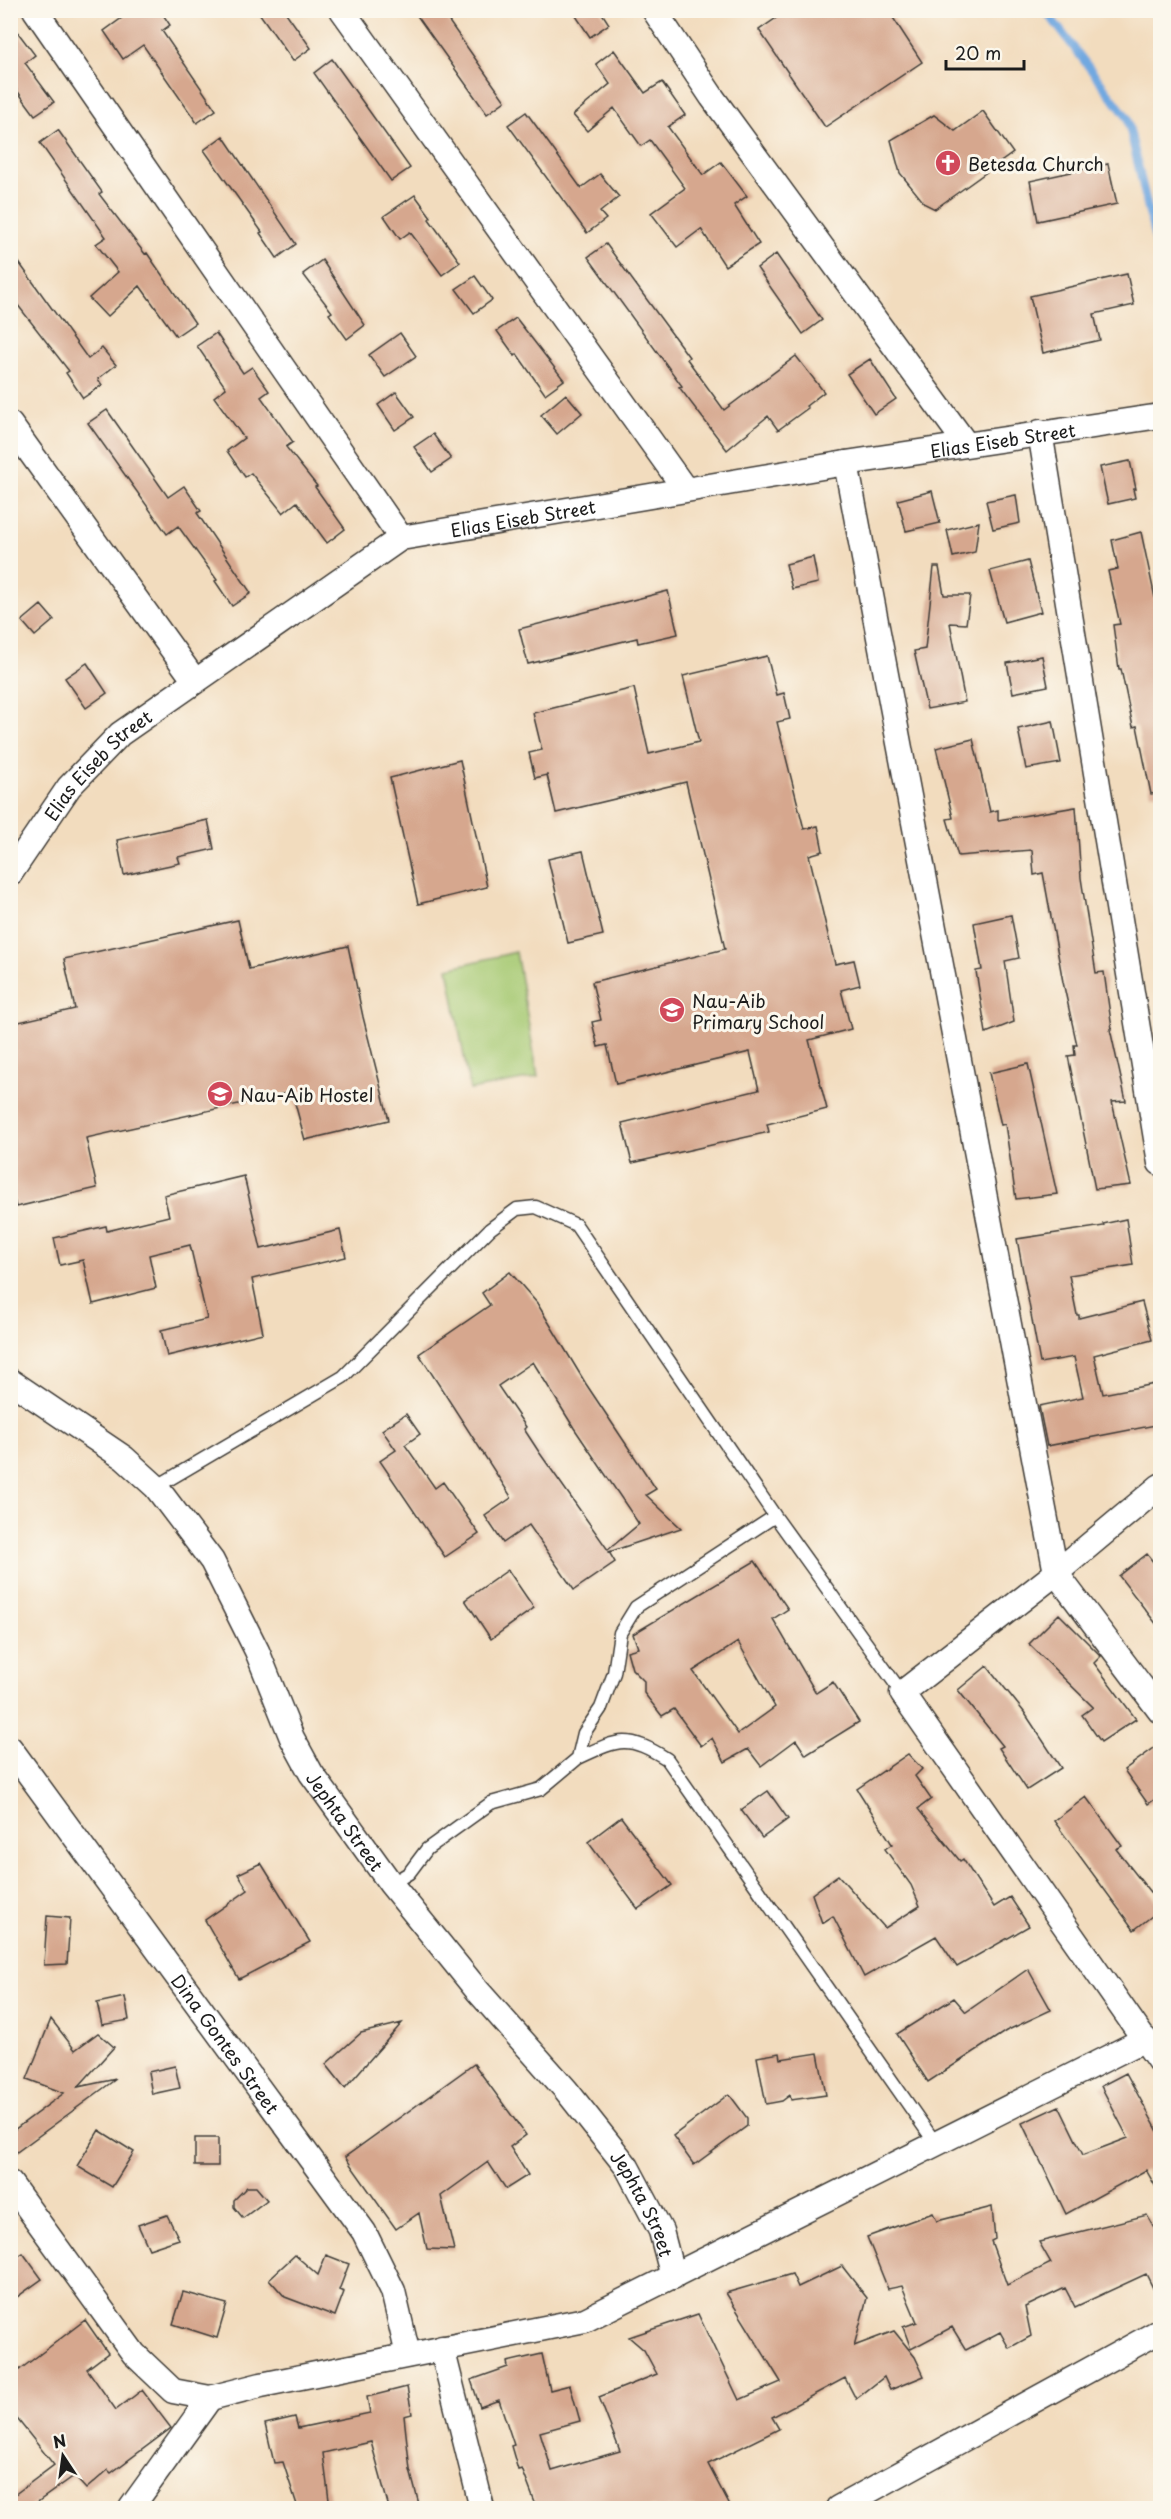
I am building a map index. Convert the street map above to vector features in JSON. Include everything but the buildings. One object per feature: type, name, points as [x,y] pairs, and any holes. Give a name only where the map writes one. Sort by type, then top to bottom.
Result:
[{"type":"street","points":[[342,10],[685,489]]},
{"type":"street","points":[[654,10],[719,107],[966,444]]},
{"type":"street","points":[[43,13],[401,538]]},
{"type":"street","name":"Elias Eiseb Street","points":[[10,873],[69,787],[120,734],[401,538],[846,463],[1040,432],[1161,416]]},
{"type":"street","points":[[10,424],[195,681]]},
{"type":"street","points":[[1040,432],[1161,1163]]},
{"type":"street","points":[[846,463],[1056,1572],[1161,1711]]},
{"type":"street","name":"Jephta Street","points":[[10,1381],[124,1458],[156,1487],[212,1561],[257,1651],[292,1738],[311,1773],[392,1884],[477,1990],[566,2090],[627,2167],[661,2231],[673,2277]]},
{"type":"street","points":[[1161,1486],[902,1693],[1161,2062]]},
{"type":"street","name":"Dina Gontes Street","points":[[12,1754],[364,2232],[393,2291],[408,2355]]},
{"type":"street","points":[[10,2183],[134,2354],[173,2391],[210,2398],[261,2385],[585,2320],[1145,2039]]},
{"type":"street","points":[[838,2508],[1161,2331]]},
{"type":"street","points":[[442,2348],[482,2508]]},
{"type":"street","points":[[131,2508],[210,2398]]},
{"type":"lane","points":[[156,1487],[343,1377],[490,1229],[517,1209],[536,1207],[576,1225],[775,1516],[902,1693]]},
{"type":"lane","points":[[578,1758],[584,1733],[601,1708],[614,1673],[620,1633],[636,1608],[775,1516]]},
{"type":"lane","points":[[392,1884],[409,1873],[427,1849],[491,1803],[541,1789],[578,1758],[613,1742],[643,1744],[667,1759],[936,2144]]},
{"type":"green space","points":[[516,952],[538,1077],[470,1090],[448,968]]},
{"type":"waterway","points":[[1045,10],[1127,117],[1160,261]]},
{"type":"place","name":"Betesda Church","points":[[948,163]]},
{"type":"place","name":"Nau-Aib Primary School","points":[[672,1010]]},
{"type":"place","name":"Nau-Aib Hostel","points":[[220,1094]]}]
